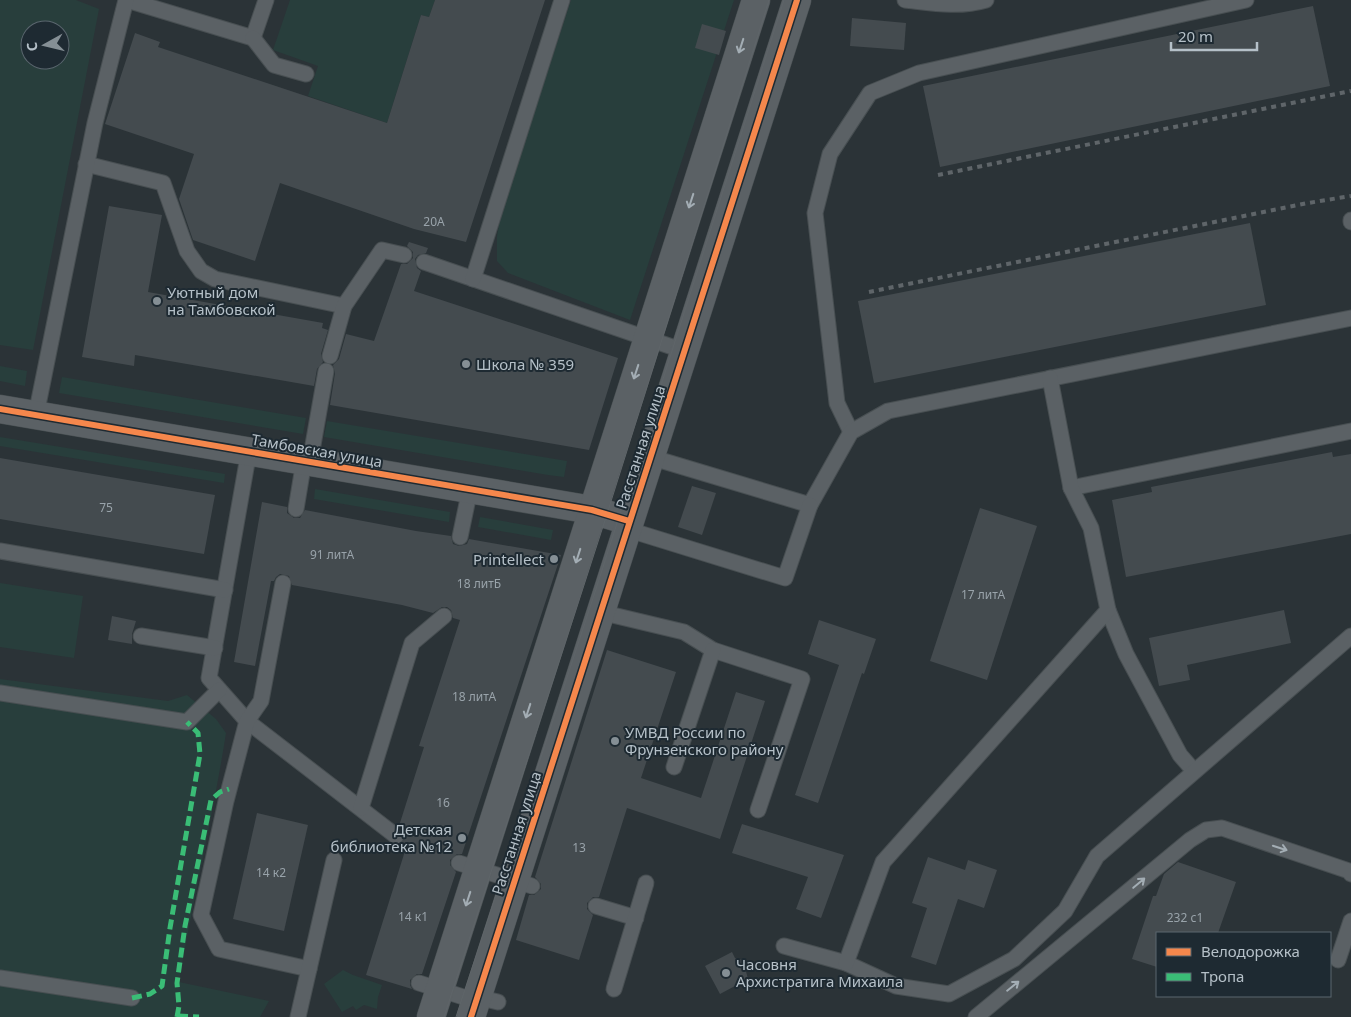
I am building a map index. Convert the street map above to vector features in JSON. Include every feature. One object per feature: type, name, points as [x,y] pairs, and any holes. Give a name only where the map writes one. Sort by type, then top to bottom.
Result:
[{"type":"street","name":"Расстанная улица","points":[[431,1017],[429,987],[592,510],[756,0]]},
{"type":"street","name":"Расстанная улица","points":[[480,1004],[523,883],[600,612],[797,0]]},
{"type":"street","name":"Тамбовская улица","points":[[0,409],[592,510],[628,525]]},
{"type":"lane","points":[[36,415],[86,164],[127,0],[253,38],[274,65],[306,74]]},
{"type":"lane","points":[[253,38],[266,0]]},
{"type":"lane","points":[[473,279],[562,0]]},
{"type":"lane","points":[[905,0],[953,5],[986,0]]},
{"type":"lane","points":[[851,432],[837,403],[815,212],[830,154],[870,93],[919,72],[1246,0]]},
{"type":"lane","points":[[86,164],[163,183],[187,250],[201,271],[215,279],[344,306]]},
{"type":"lane","points":[[330,356],[344,306],[382,250],[404,255]]},
{"type":"lane","points":[[424,262],[684,351]]},
{"type":"lane","points":[[628,525],[785,578],[810,505],[851,432],[888,411],[1351,318]]},
{"type":"lane","points":[[296,508],[326,371]]},
{"type":"lane","points":[[1050,378],[1071,488],[1091,528],[1108,610],[1126,654],[1180,755],[1194,771]]},
{"type":"lane","points":[[1071,488],[1351,431]]},
{"type":"lane","points":[[249,451],[209,678],[247,721],[396,836]]},
{"type":"lane","points":[[650,457],[810,505]]},
{"type":"lane","points":[[460,537],[470,489]]},
{"type":"lane","points":[[0,551],[225,590]]},
{"type":"lane","points":[[282,583],[261,702],[247,721],[226,801],[200,915],[219,949],[308,969]]},
{"type":"lane","points":[[846,963],[883,862],[1108,610]]},
{"type":"lane","points":[[600,612],[684,632],[713,650],[802,679],[758,810]]},
{"type":"lane","points":[[361,808],[412,643],[444,616]]},
{"type":"lane","points":[[141,636],[215,648]]},
{"type":"lane","points":[[784,946],[846,963],[896,986],[949,994],[1014,959],[1065,912],[1097,856],[1351,636]]},
{"type":"lane","points":[[674,767],[713,650]]},
{"type":"lane","points":[[0,693],[188,722],[218,690]]},
{"type":"lane","points":[[976,1017],[1190,840],[1206,830],[1222,828],[1349,871],[1351,874]]},
{"type":"lane","points":[[298,1017],[297,991],[308,969],[334,860]]},
{"type":"lane","points":[[469,866],[523,883]]},
{"type":"lane","points":[[614,989],[646,883]]},
{"type":"lane","points":[[596,906],[636,918]]},
{"type":"lane","points":[[1338,960],[1351,921]]},
{"type":"lane","points":[[0,978],[132,998]]},
{"type":"lane","points":[[429,987],[480,1004]]},
{"type":"green space","points":[[0,0],[76,0],[99,9],[33,350],[0,345]]},
{"type":"green space","points":[[290,0],[435,0],[429,17],[421,15],[387,123],[308,96],[318,66],[273,50]]},
{"type":"green space","points":[[571,0],[734,0],[630,320],[508,273],[497,261],[497,237],[500,217]]},
{"type":"green space","points":[[0,366],[27,371],[25,386],[0,381]]},
{"type":"green space","points":[[62,377],[306,418],[303,434],[59,393]]},
{"type":"green space","points":[[327,421],[567,461],[564,477],[324,437]]},
{"type":"green space","points":[[0,437],[225,474],[224,483],[0,446]]},
{"type":"green space","points":[[315,489],[450,512],[449,522],[314,499]]},
{"type":"green space","points":[[480,517],[553,530],[551,540],[478,527]]},
{"type":"green space","points":[[0,583],[83,596],[74,658],[0,647]]},
{"type":"green space","points":[[0,679],[168,701],[187,695],[216,719],[226,733],[179,982],[269,1001],[260,1017],[0,1017]]},
{"type":"green space","points":[[343,970],[382,985],[377,1009],[364,1005],[356,1010],[353,1006],[342,1012],[324,984]]},
{"type":"building","points":[[435,0],[545,0],[466,242],[414,229],[280,183],[255,261],[193,240],[179,199],[194,154],[105,124],[135,33],[160,42],[158,47],[387,123],[421,15],[429,17]]},
{"type":"building","points":[[1313,6],[1330,86],[940,167],[923,86]]},
{"type":"building","points":[[852,18],[906,23],[904,50],[850,46]]},
{"type":"building","points":[[702,24],[726,31],[719,55],[695,48]]},
{"type":"building","points":[[109,206],[162,215],[148,292],[323,323],[322,328],[328,330],[321,354],[323,362],[317,369],[314,386],[135,355],[134,366],[82,357]]},
{"type":"building","points":[[1250,223],[1266,305],[874,383],[858,301]]},
{"type":"building","name":"Школа № 359","points":[[409,242],[428,248],[426,253],[418,255],[415,259],[417,268],[421,271],[414,291],[618,358],[589,450],[330,405],[335,373],[333,365],[339,359],[346,334],[374,341],[401,264],[407,264],[413,258],[413,252],[407,246]]},
{"type":"building","points":[[1332,452],[1333,457],[1351,454],[1351,534],[1126,577],[1112,500],[1152,492],[1151,487]]},
{"type":"building","points":[[0,458],[215,495],[204,554],[0,519]]},
{"type":"building","points":[[692,486],[716,493],[702,535],[678,527]]},
{"type":"building","points":[[262,502],[287,507],[287,513],[294,518],[300,518],[305,510],[451,536],[453,544],[459,546],[467,544],[469,539],[561,555],[462,854],[457,854],[450,860],[450,865],[456,872],[422,974],[417,974],[410,980],[412,989],[366,975],[405,851],[393,845],[400,844],[405,838],[404,832],[399,826],[424,747],[419,746],[460,620],[453,618],[451,610],[447,607],[442,607],[433,613],[402,605],[292,585],[289,576],[280,574],[274,581],[271,581],[255,666],[234,662]]},
{"type":"building","points":[[980,508],[1037,526],[987,680],[930,661]]},
{"type":"building","points":[[1284,610],[1291,643],[1187,665],[1190,680],[1159,686],[1149,638]]},
{"type":"building","points":[[112,616],[136,621],[132,634],[132,644],[108,640]]},
{"type":"building","points":[[819,620],[876,639],[864,674],[862,673],[818,803],[795,795],[839,665],[808,654]]},
{"type":"building","name":"УМВД России по Фрунзенского району","points":[[607,650],[676,672],[641,778],[701,798],[736,692],[765,701],[720,839],[627,808],[599,897],[593,897],[587,903],[587,909],[593,915],[579,960],[516,940],[529,895],[534,895],[541,889],[541,884],[535,877]]},
{"type":"building","points":[[257,813],[308,825],[284,931],[233,919]]},
{"type":"building","points":[[742,824],[844,855],[821,918],[796,909],[808,877],[732,853]]},
{"type":"building","points":[[928,857],[965,870],[968,860],[997,870],[984,908],[958,899],[936,965],[911,957],[927,908],[912,903]]},
{"type":"building","points":[[1178,862],[1236,882],[1218,932],[1156,932],[1156,967],[1132,959],[1153,896],[1156,896],[1164,874]]},
{"type":"building","name":"Часовня Архистратига Михаила","points":[[732,952],[735,958],[743,960],[748,979],[720,994],[705,966]]},
{"type":"tram line","points":[[444,1017],[607,514],[769,0]]},
{"type":"tram line","points":[[456,1017],[596,589],[784,0]]},
{"type":"railway","points":[[938,175],[1351,91]]},
{"type":"railway","points":[[869,292],[1308,203],[1351,196]]},
{"type":"marked path","points":[[132,998],[150,994],[162,986],[200,754],[198,733],[187,722]]},
{"type":"marked path","points":[[177,1017],[179,1006],[177,983],[185,926],[211,800],[220,792],[229,789]]},
{"type":"marked path","points":[[178,1016],[199,1017]]},
{"type":"cycle path","points":[[471,1017],[797,0]]},
{"type":"cycle path","points":[[0,409],[592,510],[629,521]]},
{"type":"place","name":"Уютный дом на Тамбовской","points":[[157,301]]},
{"type":"place","name":"Школа № 359","points":[[466,364]]},
{"type":"place","name":"Printellect","points":[[554,559]]},
{"type":"place","name":"УМВД России по Фрунзенского району","points":[[615,741]]},
{"type":"place","name":"Детская библиотека №12","points":[[462,838]]},
{"type":"place","name":"Часовня Архистратига Михаила","points":[[726,973]]}]
